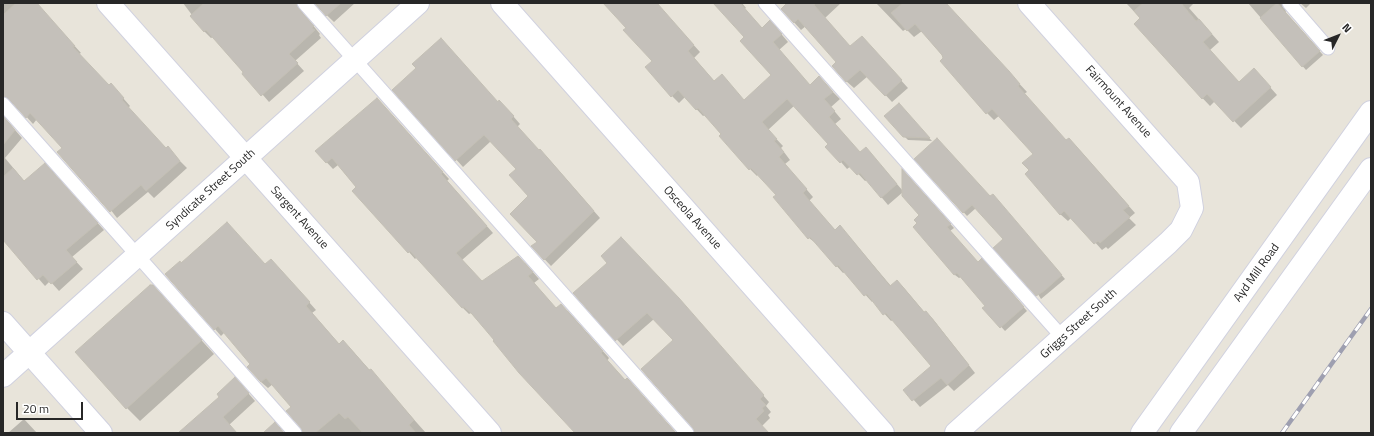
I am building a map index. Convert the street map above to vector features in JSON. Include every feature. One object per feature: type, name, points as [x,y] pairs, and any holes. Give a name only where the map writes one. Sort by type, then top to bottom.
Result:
[{"type":"street","name":"Sargent Avenue","points":[[108,3],[490,433]]},
{"type":"street","name":"Syndicate Street South","points":[[3,376],[418,3]]},
{"type":"street","name":"Osceola Avenue","points":[[502,3],[883,433]]},
{"type":"street","name":"Fairmount Avenue","points":[[1029,3],[1188,182],[1192,208]]},
{"type":"street","name":"Ayd Mill Road","points":[[1142,433],[1371,112]]},
{"type":"street","points":[[1181,433],[1371,169]]},
{"type":"street","name":"Griggs Street South","points":[[956,433],[1168,243],[1181,230],[1192,208]]},
{"type":"street","points":[[3,323],[101,433]]},
{"type":"lane","points":[[304,3],[687,433]]},
{"type":"lane","points":[[765,3],[1063,338]]},
{"type":"lane","points":[[1289,3],[1328,48]]},
{"type":"lane","points":[[3,104],[295,433]]},
{"type":"building","points":[[16,3],[37,3],[75,46],[73,47],[109,85],[111,83],[124,98],[122,100],[166,148],[168,146],[180,161],[146,191],[141,185],[110,212],[57,152],[62,148],[30,113],[26,118],[9,99],[3,96],[3,15]]},
{"type":"building","points":[[204,3],[296,3],[298,8],[314,26],[312,28],[315,30],[289,54],[298,63],[261,96],[242,74],[243,72],[206,30],[204,32],[190,16]]},
{"type":"building","points":[[315,3],[341,3],[326,16]]},
{"type":"building","points":[[603,3],[657,3],[694,45],[688,51],[714,81],[722,74],[744,100],[771,75],[740,41],[744,37],[713,3],[740,3],[762,28],[770,20],[782,34],[773,42],[810,85],[819,76],[833,92],[824,99],[835,111],[829,117],[860,152],[866,147],[897,184],[881,198],[860,173],[857,175],[843,160],[840,163],[825,147],[828,144],[787,99],[762,122],[777,139],[774,141],[784,152],[779,157],[807,189],[803,193],[835,230],[840,225],[890,286],[897,280],[924,312],[926,311],[969,365],[947,385],[941,378],[912,401],[903,390],[931,366],[886,313],[883,315],[867,294],[864,296],[838,265],[836,267],[810,237],[808,239],[773,197],[776,195],[751,168],[749,170],[719,136],[721,134],[698,108],[696,110],[678,90],[671,97],[645,67],[652,61],[623,30],[626,28]]},
{"type":"building","points":[[785,3],[816,3],[814,5],[850,46],[862,36],[902,80],[885,96],[860,70],[846,82],[832,66],[836,62],[798,19],[794,23],[781,9],[786,4]]},
{"type":"building","points":[[903,3],[946,3],[1009,71],[1020,84],[1018,86],[1066,140],[1069,138],[1129,206],[1123,210],[1130,217],[1100,243],[1098,241],[1094,244],[1064,211],[1060,215],[1025,174],[1029,170],[1022,163],[1033,154],[992,109],[986,114],[940,61],[943,58],[942,55],[915,24],[907,31],[891,13]]},
{"type":"building","points":[[1143,3],[1181,3],[1196,21],[1199,19],[1212,34],[1203,42],[1239,82],[1254,68],[1271,87],[1233,122],[1207,94],[1202,99],[1134,24],[1140,18],[1134,11]]},
{"type":"building","points":[[1277,3],[1320,51],[1302,67],[1260,18]]},
{"type":"building","points":[[441,38],[498,102],[499,100],[514,116],[511,119],[539,150],[540,149],[594,211],[544,260],[531,246],[537,242],[510,214],[528,196],[509,175],[516,169],[484,135],[455,161],[392,90],[416,68],[412,64]]},
{"type":"building","points":[[377,98],[443,172],[441,174],[487,226],[456,253],[482,281],[518,256],[533,272],[528,276],[556,308],[561,304],[603,351],[601,353],[625,380],[627,378],[629,380],[676,433],[575,433],[519,373],[472,314],[464,307],[462,308],[410,251],[408,253],[352,191],[356,187],[332,158],[326,163],[315,151]]},
{"type":"building","points":[[899,103],[930,138],[903,137],[884,116]]},
{"type":"building","points":[[3,116],[15,130],[3,145]]},
{"type":"building","points":[[937,138],[990,196],[993,194],[1062,275],[1044,291],[1036,296],[993,248],[1003,239],[972,205],[963,213],[914,159]]},
{"type":"building","points":[[45,163],[98,223],[66,250],[77,262],[51,284],[43,275],[37,280],[3,240],[3,177],[13,168],[24,181]]},
{"type":"building","points":[[902,169],[951,224],[947,227],[978,262],[982,258],[1024,307],[1000,328],[982,308],[985,306],[957,273],[954,275],[913,227],[917,223],[914,220],[919,215],[902,196]]},
{"type":"building","points":[[227,222],[265,264],[271,259],[310,302],[306,306],[339,344],[343,340],[369,370],[371,369],[414,420],[409,425],[416,433],[363,433],[348,417],[345,419],[339,413],[315,433],[303,433],[301,428],[286,411],[291,407],[266,378],[261,382],[247,367],[250,364],[218,326],[214,330],[165,274],[180,261],[181,263]]},
{"type":"building","points":[[621,237],[679,298],[764,395],[760,399],[766,405],[762,408],[764,411],[756,419],[769,433],[695,433],[693,428],[641,369],[673,340],[647,313],[615,341],[573,293],[607,263],[601,256]]},
{"type":"building","points":[[150,285],[153,285],[202,340],[126,409],[75,352]]},
{"type":"building","points":[[235,377],[249,393],[223,417],[237,433],[178,433],[219,397],[217,394]]},
{"type":"building","points":[[275,422],[284,433],[263,433]]},
{"type":"railway","points":[[1282,433],[1371,309]]}]
